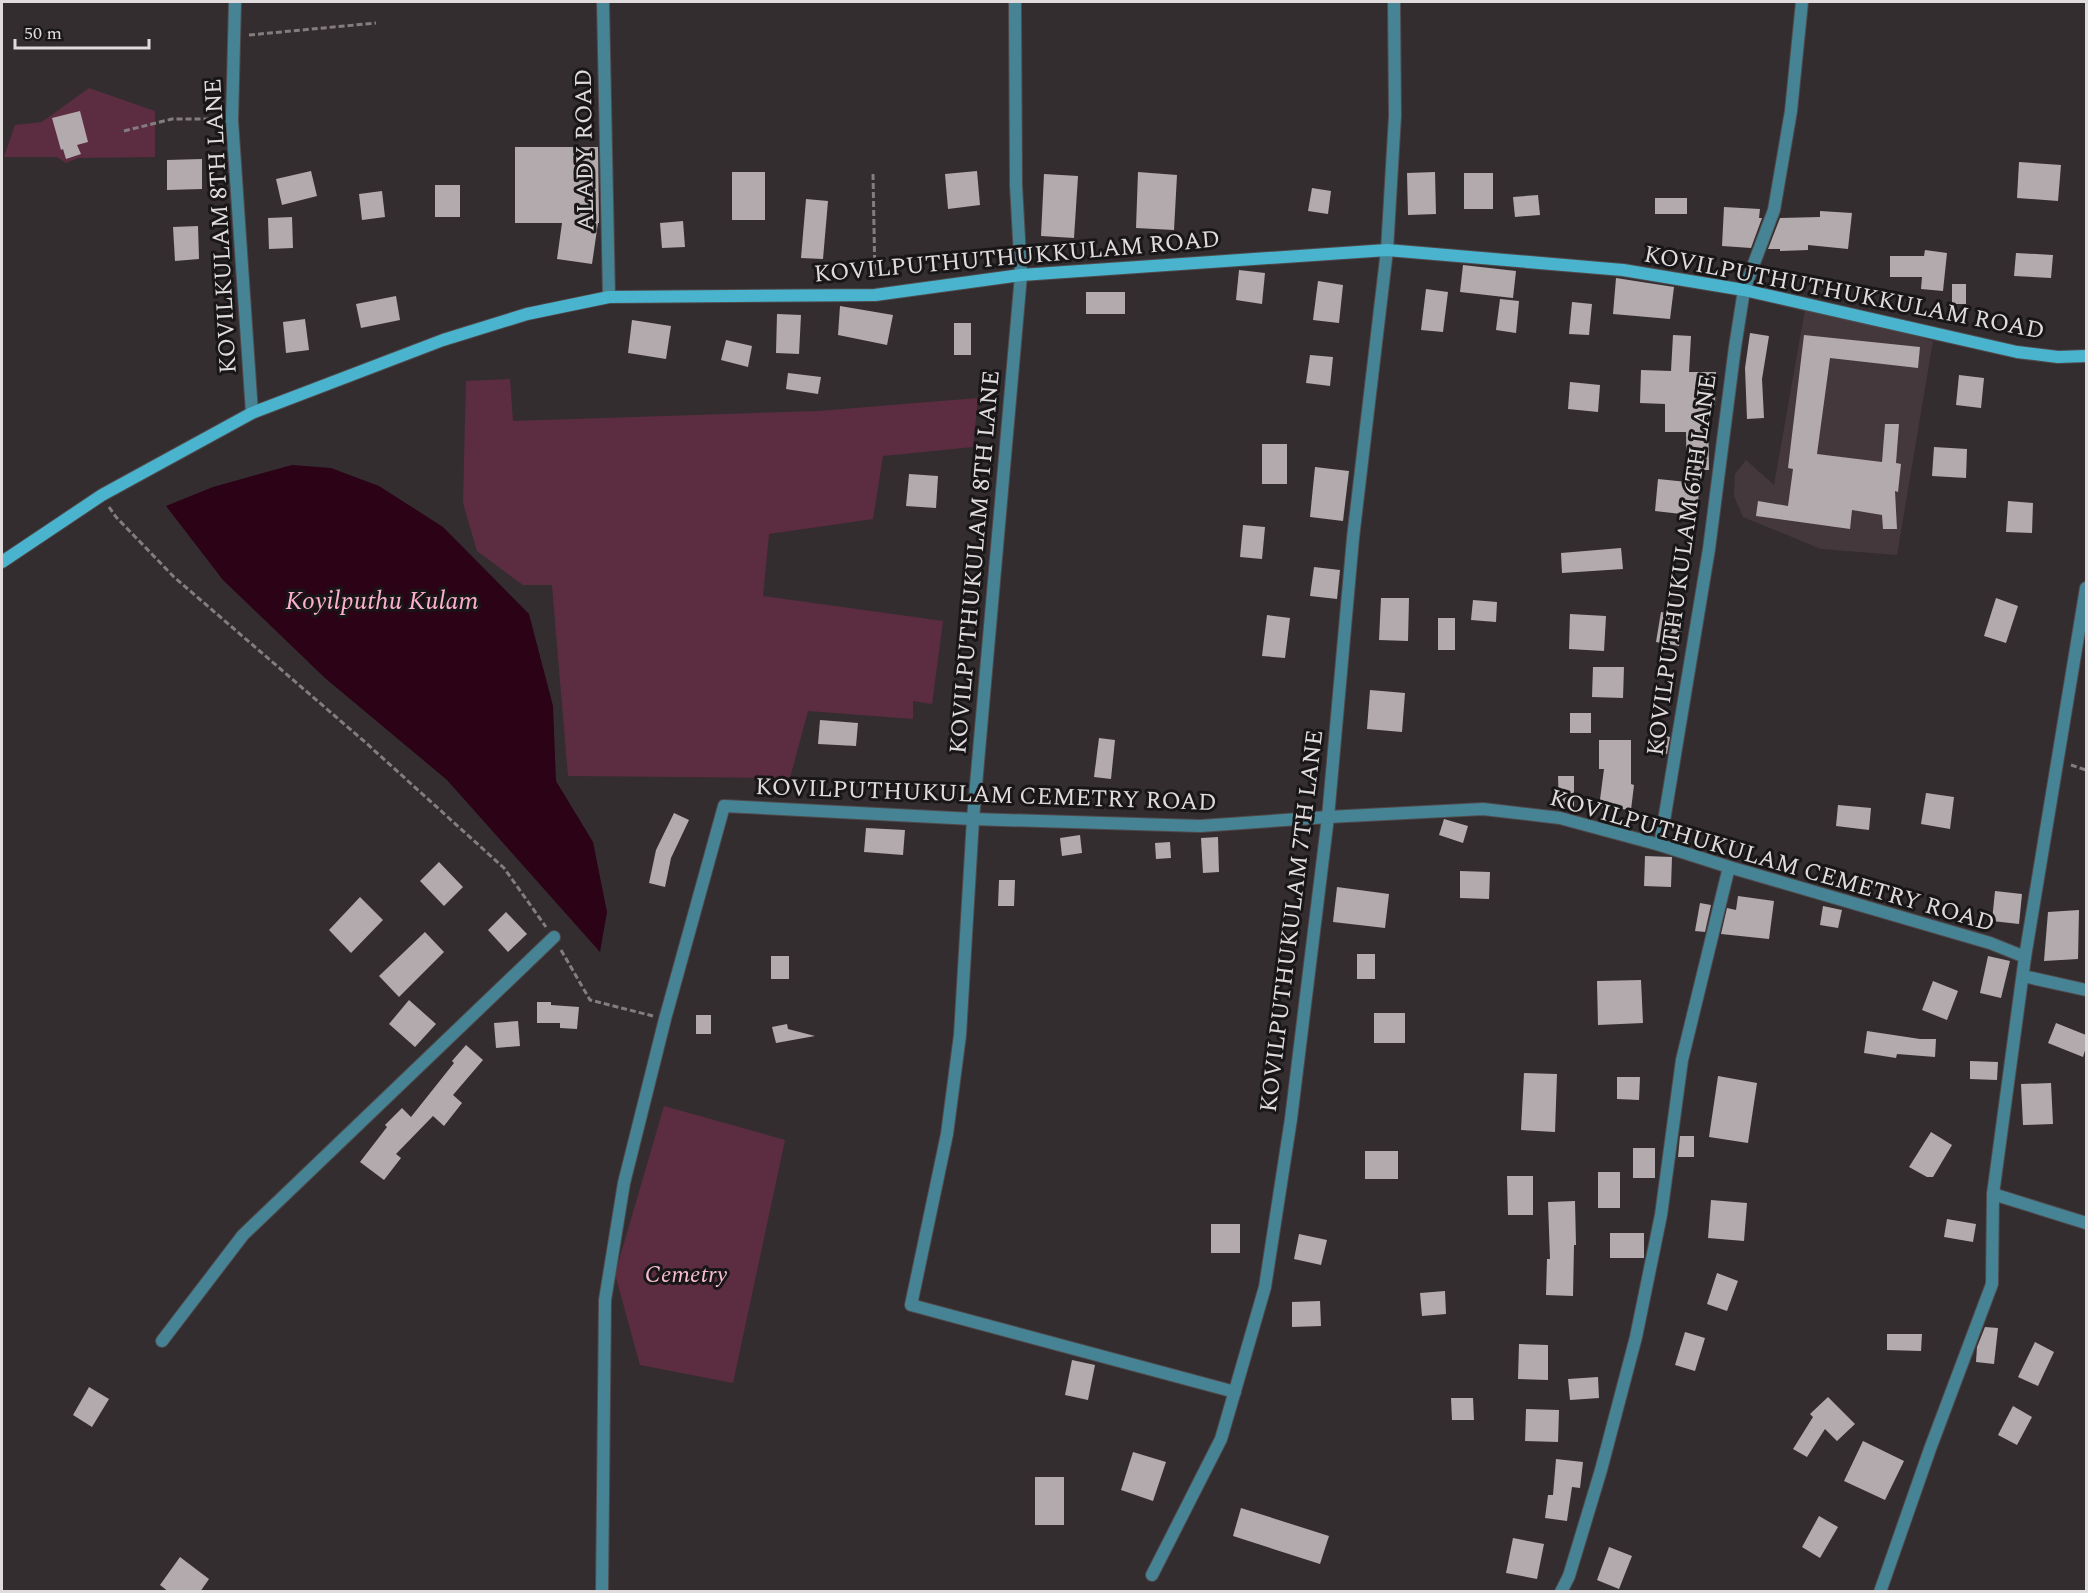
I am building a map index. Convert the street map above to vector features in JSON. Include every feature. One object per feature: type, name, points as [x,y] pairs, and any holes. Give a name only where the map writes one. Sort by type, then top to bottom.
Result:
[{"type":"street","name":"KOVILKULAM 8TH LANE","points":[[236,2],[232,120],[252,413]]},
{"type":"street","name":"ALADY ROAD","points":[[603,2],[609,297]]},
{"type":"street","name":"KOVILPUTHUKULAM 8TH LANE","points":[[1015,2],[1016,185],[1021,275],[972,819],[957,1057],[947,1134],[911,1305],[1234,1392]]},
{"type":"street","name":"KOVILPUTHUKULAM 7TH LANE","points":[[1152,1575],[1221,1439],[1265,1287],[1291,1119],[1328,817],[1355,526],[1387,250],[1395,116],[1394,2]]},
{"type":"street","name":"KOVILPUTHUKULAM 6TH LANE","points":[[1660,845],[1709,549],[1744,290],[1774,210],[1791,111],[1802,2]]},
{"type":"street","name":"KOVILPUTHUTHUKKULAM ROAD","points":[[2,562],[102,495],[252,413],[443,340],[527,314],[609,297],[875,295],[1021,275],[1387,250],[1623,270],[1744,290],[2017,352],[2058,357],[2086,356]]},
{"type":"street","points":[[1880,1592],[1930,1449],[1992,1284],[1993,1194],[2025,957],[2086,588]]},
{"type":"street","name":"KOVILPUTHUKULAM CEMETRY ROAD","points":[[602,1592],[605,1300],[624,1183],[665,1019],[724,806],[972,819],[1200,826],[1483,809],[1560,818],[1660,845],[1990,943],[2025,957]]},
{"type":"street","points":[[1561,1592],[1569,1576],[1598,1481],[1636,1336],[1661,1215],[1682,1060],[1729,867]]},
{"type":"street","points":[[162,1341],[243,1235],[554,937]]},
{"type":"street","points":[[2023,976],[2086,990]]},
{"type":"street","points":[[1993,1194],[2086,1223]]},
{"type":"path","points":[[234,36],[376,23]]},
{"type":"path","points":[[124,131],[172,119],[232,120]]},
{"type":"path","points":[[873,174],[875,295]]},
{"type":"path","points":[[102,495],[116,517],[174,577],[366,742],[504,868],[554,937],[590,1000],[665,1019]]},
{"type":"shaded area","points":[[1806,304],[1933,341],[1897,555],[1821,549],[1743,517],[1734,496],[1735,474],[1746,460],[1774,485]]},
{"type":"green space","points":[[89,88],[155,111],[155,157],[78,158],[66,163],[57,157],[4,157],[15,125],[42,122]]},
{"type":"green space","points":[[510,379],[513,421],[818,411],[978,398],[973,447],[883,456],[873,519],[769,534],[763,596],[943,621],[932,704],[913,701],[913,719],[808,711],[790,778],[568,776],[552,585],[523,585],[477,551],[463,503],[466,381]]},
{"type":"green space","name":"Cemetry","points":[[664,1106],[785,1140],[733,1383],[640,1365],[615,1274]]},
{"type":"water","name":"Koyilputhu Kulam","points":[[292,465],[331,468],[379,486],[443,527],[529,614],[553,706],[556,781],[593,842],[607,912],[600,952],[447,780],[325,678],[223,580],[166,506],[213,487]]},
{"type":"building","points":[[80,111],[88,142],[77,145],[81,154],[66,159],[63,149],[61,150],[52,118]]},
{"type":"building","points":[[515,147],[598,147],[599,223],[592,264],[557,259],[562,223],[515,223]]},
{"type":"building","points":[[202,159],[202,189],[167,190],[167,160]]},
{"type":"building","points":[[2019,162],[2061,165],[2058,201],[2017,198]]},
{"type":"building","points":[[311,171],[317,196],[282,205],[276,179]]},
{"type":"building","points":[[977,171],[980,205],[948,209],[945,174]]},
{"type":"building","points":[[732,172],[765,172],[765,220],[732,220]]},
{"type":"building","points":[[1138,172],[1177,175],[1174,230],[1136,228]]},
{"type":"building","points":[[1435,172],[1436,214],[1408,215],[1407,173]]},
{"type":"building","points":[[1464,173],[1493,173],[1493,209],[1464,209]]},
{"type":"building","points":[[1044,174],[1078,176],[1074,238],[1041,236]]},
{"type":"building","points":[[435,185],[460,185],[460,217],[435,217]]},
{"type":"building","points":[[1312,188],[1331,191],[1328,214],[1308,211]]},
{"type":"building","points":[[382,191],[385,217],[362,220],[359,194]]},
{"type":"building","points":[[1538,195],[1540,215],[1515,217],[1513,197]]},
{"type":"building","points":[[1655,198],[1687,198],[1687,214],[1655,214]]},
{"type":"building","points":[[806,199],[828,201],[823,259],[801,258]]},
{"type":"building","points":[[1724,207],[1760,209],[1759,218],[1762,218],[1751,248],[1722,246]]},
{"type":"building","points":[[1820,211],[1852,213],[1848,249],[1808,245],[1808,250],[1768,249],[1780,218],[1820,217]]},
{"type":"building","points":[[292,217],[293,248],[269,249],[268,218]]},
{"type":"building","points":[[683,221],[685,247],[662,248],[660,223]]},
{"type":"building","points":[[198,226],[199,259],[175,261],[173,227]]},
{"type":"building","points":[[1925,250],[1947,253],[1943,291],[1921,289],[1922,277],[1890,277],[1890,256],[1924,256]]},
{"type":"building","points":[[2016,253],[2053,255],[2051,278],[2014,276]]},
{"type":"building","points":[[1463,265],[1516,271],[1513,298],[1460,292]]},
{"type":"building","points":[[1239,270],[1265,273],[1262,304],[1236,300]]},
{"type":"building","points":[[1616,278],[1674,287],[1670,319],[1613,314]]},
{"type":"building","points":[[1318,281],[1343,285],[1339,323],[1313,320]]},
{"type":"building","points":[[1952,284],[1966,284],[1966,304],[1952,304]]},
{"type":"building","points":[[1426,289],[1448,292],[1443,332],[1421,330]]},
{"type":"building","points":[[1086,292],[1125,292],[1125,314],[1086,314]]},
{"type":"building","points":[[396,296],[400,320],[361,328],[356,304]]},
{"type":"building","points":[[1500,299],[1519,301],[1516,333],[1496,330]]},
{"type":"building","points":[[1572,302],[1592,304],[1589,335],[1569,334]]},
{"type":"building","points":[[840,306],[893,315],[887,345],[838,335]]},
{"type":"building","points":[[777,314],[801,315],[799,354],[776,353]]},
{"type":"building","points":[[305,319],[309,350],[286,353],[283,322]]},
{"type":"building","points":[[632,320],[671,326],[666,359],[628,353]]},
{"type":"building","points":[[954,323],[971,323],[971,355],[954,355]]},
{"type":"building","points":[[1750,333],[1769,336],[1762,379],[1764,418],[1747,419],[1745,368]]},
{"type":"building","points":[[1673,335],[1691,336],[1689,372],[1716,372],[1715,405],[1708,405],[1709,470],[1700,470],[1697,521],[1681,520],[1681,514],[1655,511],[1658,479],[1687,482],[1686,432],[1665,432],[1665,404],[1640,403],[1641,370],[1671,371]]},
{"type":"building","points":[[1804,335],[1920,347],[1918,368],[1830,358],[1817,454],[1882,462],[1885,424],[1899,424],[1896,463],[1901,464],[1898,492],[1895,491],[1897,529],[1883,529],[1882,515],[1852,510],[1850,529],[1756,516],[1758,501],[1788,506],[1793,469],[1788,468]]},
{"type":"building","points":[[726,340],[752,346],[748,367],[721,360]]},
{"type":"building","points":[[1310,355],[1333,357],[1330,386],[1306,383]]},
{"type":"building","points":[[788,373],[821,377],[818,394],[786,389]]},
{"type":"building","points":[[1959,375],[1984,378],[1981,408],[1956,405]]},
{"type":"building","points":[[1570,382],[1600,385],[1598,412],[1568,409]]},
{"type":"building","points":[[1262,444],[1287,444],[1287,484],[1262,484]]},
{"type":"building","points":[[1934,447],[1967,449],[1966,478],[1932,476]]},
{"type":"building","points":[[1315,467],[1349,471],[1343,521],[1310,517]]},
{"type":"building","points":[[909,474],[938,476],[936,508],[906,506]]},
{"type":"building","points":[[2008,501],[2033,503],[2032,533],[2006,532]]},
{"type":"building","points":[[1243,525],[1265,527],[1262,559],[1240,557]]},
{"type":"building","points":[[1621,548],[1623,569],[1562,573],[1561,553]]},
{"type":"building","points":[[1314,567],[1340,570],[1337,599],[1310,596]]},
{"type":"building","points":[[1381,598],[1409,598],[1408,641],[1379,640]]},
{"type":"building","points":[[1996,598],[2018,606],[2006,643],[1984,636]]},
{"type":"building","points":[[1473,600],[1497,602],[1496,622],[1471,620]]},
{"type":"building","points":[[1661,612],[1684,616],[1679,646],[1656,642]]},
{"type":"building","points":[[1570,614],[1606,616],[1604,651],[1569,649]]},
{"type":"building","points":[[1267,615],[1290,618],[1285,658],[1262,656]]},
{"type":"building","points":[[1438,618],[1455,618],[1455,650],[1438,650]]},
{"type":"building","points":[[1593,667],[1624,667],[1623,698],[1592,697]]},
{"type":"building","points":[[1370,690],[1405,693],[1402,732],[1367,729]]},
{"type":"building","points":[[1570,713],[1591,713],[1591,733],[1570,733]]},
{"type":"building","points":[[820,720],[858,723],[856,746],[818,744]]},
{"type":"building","points":[[1656,734],[1670,737],[1667,754],[1652,750]]},
{"type":"building","points":[[1099,738],[1115,740],[1111,779],[1094,777]]},
{"type":"building","points":[[1599,740],[1631,740],[1631,784],[1634,785],[1631,810],[1599,807],[1604,769],[1599,769]]},
{"type":"building","points":[[1558,776],[1574,776],[1574,807],[1559,807]]},
{"type":"building","points":[[1926,793],[1954,797],[1950,829],[1921,824]]},
{"type":"building","points":[[1838,805],[1871,808],[1869,830],[1836,826]]},
{"type":"building","points":[[674,813],[689,820],[671,858],[665,887],[649,883],[656,850]]},
{"type":"building","points":[[1444,819],[1468,826],[1463,843],[1439,835]]},
{"type":"building","points":[[866,828],[905,830],[903,855],[864,852]]},
{"type":"building","points":[[1080,835],[1082,853],[1062,856],[1060,838]]},
{"type":"building","points":[[1218,837],[1219,872],[1203,873],[1201,838]]},
{"type":"building","points":[[1170,842],[1171,858],[1156,859],[1155,843]]},
{"type":"building","points":[[1645,856],[1672,857],[1671,887],[1644,886]]},
{"type":"building","points":[[439,862],[463,887],[444,906],[420,881]]},
{"type":"building","points":[[1460,871],[1490,872],[1489,899],[1460,898]]},
{"type":"building","points":[[999,880],[1015,880],[1014,906],[998,906]]},
{"type":"building","points":[[1337,887],[1389,894],[1385,928],[1333,922]]},
{"type":"building","points":[[1995,891],[2022,894],[2019,924],[1992,921]]},
{"type":"building","points":[[1738,896],[1774,901],[1769,939],[1721,934],[1727,908],[1736,910]]},
{"type":"building","points":[[360,897],[383,920],[351,953],[329,930]]},
{"type":"building","points":[[1700,903],[1711,905],[1705,932],[1695,931]]},
{"type":"building","points":[[1823,906],[1842,910],[1838,928],[1820,925]]},
{"type":"building","points":[[2079,910],[2078,959],[2044,961],[2048,912]]},
{"type":"building","points":[[506,912],[527,934],[508,952],[488,930]]},
{"type":"building","points":[[425,932],[444,952],[399,997],[379,976]]},
{"type":"building","points":[[1357,954],[1375,954],[1375,979],[1357,979]]},
{"type":"building","points":[[771,956],[789,956],[789,979],[771,979]]},
{"type":"building","points":[[1988,956],[2010,961],[2001,998],[1980,993]]},
{"type":"building","points":[[1641,980],[1643,1023],[1598,1025],[1597,981]]},
{"type":"building","points":[[1933,981],[1958,991],[1947,1020],[1922,1010]]},
{"type":"building","points":[[409,1000],[436,1024],[415,1047],[389,1024]]},
{"type":"building","points":[[537,1002],[579,1007],[577,1029],[560,1028],[560,1023],[537,1023]]},
{"type":"building","points":[[1374,1013],[1405,1013],[1405,1043],[1374,1043]]},
{"type":"building","points":[[696,1015],[711,1015],[711,1034],[696,1034]]},
{"type":"building","points":[[518,1021],[520,1046],[496,1048],[494,1023]]},
{"type":"building","points":[[2056,1023],[2086,1035],[2083,1057],[2048,1043]]},
{"type":"building","points":[[787,1024],[788,1029],[815,1036],[776,1043],[772,1027]]},
{"type":"building","points":[[1867,1031],[1920,1039],[1936,1039],[1935,1057],[1897,1054],[1896,1058],[1864,1053]]},
{"type":"building","points":[[466,1045],[483,1060],[453,1095],[462,1103],[444,1126],[433,1116],[396,1154],[401,1158],[384,1180],[360,1162],[387,1127],[385,1125],[402,1108],[411,1117]]},
{"type":"building","points":[[1970,1061],[1998,1062],[1997,1080],[1970,1079]]},
{"type":"building","points":[[1524,1073],[1557,1074],[1555,1132],[1521,1130]]},
{"type":"building","points":[[1718,1076],[1757,1083],[1748,1143],[1709,1137]]},
{"type":"building","points":[[1617,1077],[1640,1077],[1639,1100],[1617,1099]]},
{"type":"building","points":[[2051,1083],[2053,1124],[2023,1125],[2021,1084]]},
{"type":"building","points":[[1931,1132],[1952,1145],[1933,1177],[1927,1177],[1909,1167]]},
{"type":"building","points":[[1680,1136],[1694,1136],[1694,1157],[1678,1157]]},
{"type":"building","points":[[1633,1148],[1655,1148],[1655,1178],[1633,1178]]},
{"type":"building","points":[[1365,1151],[1398,1151],[1398,1179],[1365,1179]]},
{"type":"building","points":[[1598,1172],[1620,1172],[1620,1208],[1598,1208]]},
{"type":"building","points":[[1507,1176],[1533,1176],[1533,1215],[1508,1215]]},
{"type":"building","points":[[1711,1200],[1747,1203],[1744,1241],[1708,1238]]},
{"type":"building","points":[[1575,1201],[1576,1245],[1574,1245],[1573,1296],[1546,1295],[1547,1259],[1550,1259],[1548,1202]]},
{"type":"building","points":[[1947,1219],[1976,1224],[1973,1242],[1944,1237]]},
{"type":"building","points":[[1211,1224],[1240,1224],[1240,1253],[1211,1253]]},
{"type":"building","points":[[1610,1233],[1644,1233],[1644,1258],[1610,1258]]},
{"type":"building","points":[[1299,1234],[1327,1240],[1321,1265],[1294,1259]]},
{"type":"building","points":[[1717,1273],[1738,1281],[1727,1311],[1707,1304]]},
{"type":"building","points":[[1445,1291],[1446,1314],[1422,1316],[1420,1293]]},
{"type":"building","points":[[1320,1301],[1321,1326],[1292,1327],[1292,1302]]},
{"type":"building","points":[[1985,1327],[1998,1328],[1994,1364],[1976,1362],[1977,1347]]},
{"type":"building","points":[[1685,1332],[1705,1338],[1695,1371],[1675,1365]]},
{"type":"building","points":[[1887,1334],[1922,1334],[1921,1351],[1887,1350]]},
{"type":"building","points":[[2035,1342],[2054,1352],[2038,1386],[2018,1377]]},
{"type":"building","points":[[1519,1344],[1548,1345],[1548,1380],[1518,1379]]},
{"type":"building","points":[[1072,1360],[1095,1365],[1088,1400],[1065,1395]]},
{"type":"building","points":[[1598,1377],[1599,1398],[1570,1400],[1568,1379]]},
{"type":"building","points":[[89,1387],[109,1399],[92,1427],[73,1415]]},
{"type":"building","points":[[1828,1397],[1855,1424],[1837,1441],[1825,1429],[1807,1457],[1793,1449],[1813,1417],[1810,1414]]},
{"type":"building","points":[[1451,1398],[1473,1398],[1474,1420],[1452,1420]]},
{"type":"building","points":[[2013,1406],[2032,1417],[2017,1445],[1998,1435]]},
{"type":"building","points":[[1526,1409],[1559,1410],[1558,1442],[1525,1441]]},
{"type":"building","points":[[1863,1441],[1904,1461],[1885,1500],[1844,1481]]},
{"type":"building","points":[[1133,1452],[1166,1462],[1153,1501],[1121,1490]]},
{"type":"building","points":[[1556,1459],[1583,1462],[1580,1488],[1572,1487],[1567,1521],[1545,1518],[1548,1495],[1553,1495]]},
{"type":"building","points":[[1035,1477],[1064,1477],[1064,1525],[1035,1525]]},
{"type":"building","points":[[1241,1508],[1329,1536],[1320,1564],[1233,1536]]},
{"type":"building","points":[[1819,1516],[1838,1527],[1820,1558],[1802,1547]]},
{"type":"building","points":[[1513,1538],[1544,1544],[1537,1579],[1506,1573]]},
{"type":"building","points":[[1609,1547],[1632,1556],[1619,1589],[1597,1580]]},
{"type":"building","points":[[180,1557],[209,1579],[200,1592],[169,1592],[160,1585]]}]
